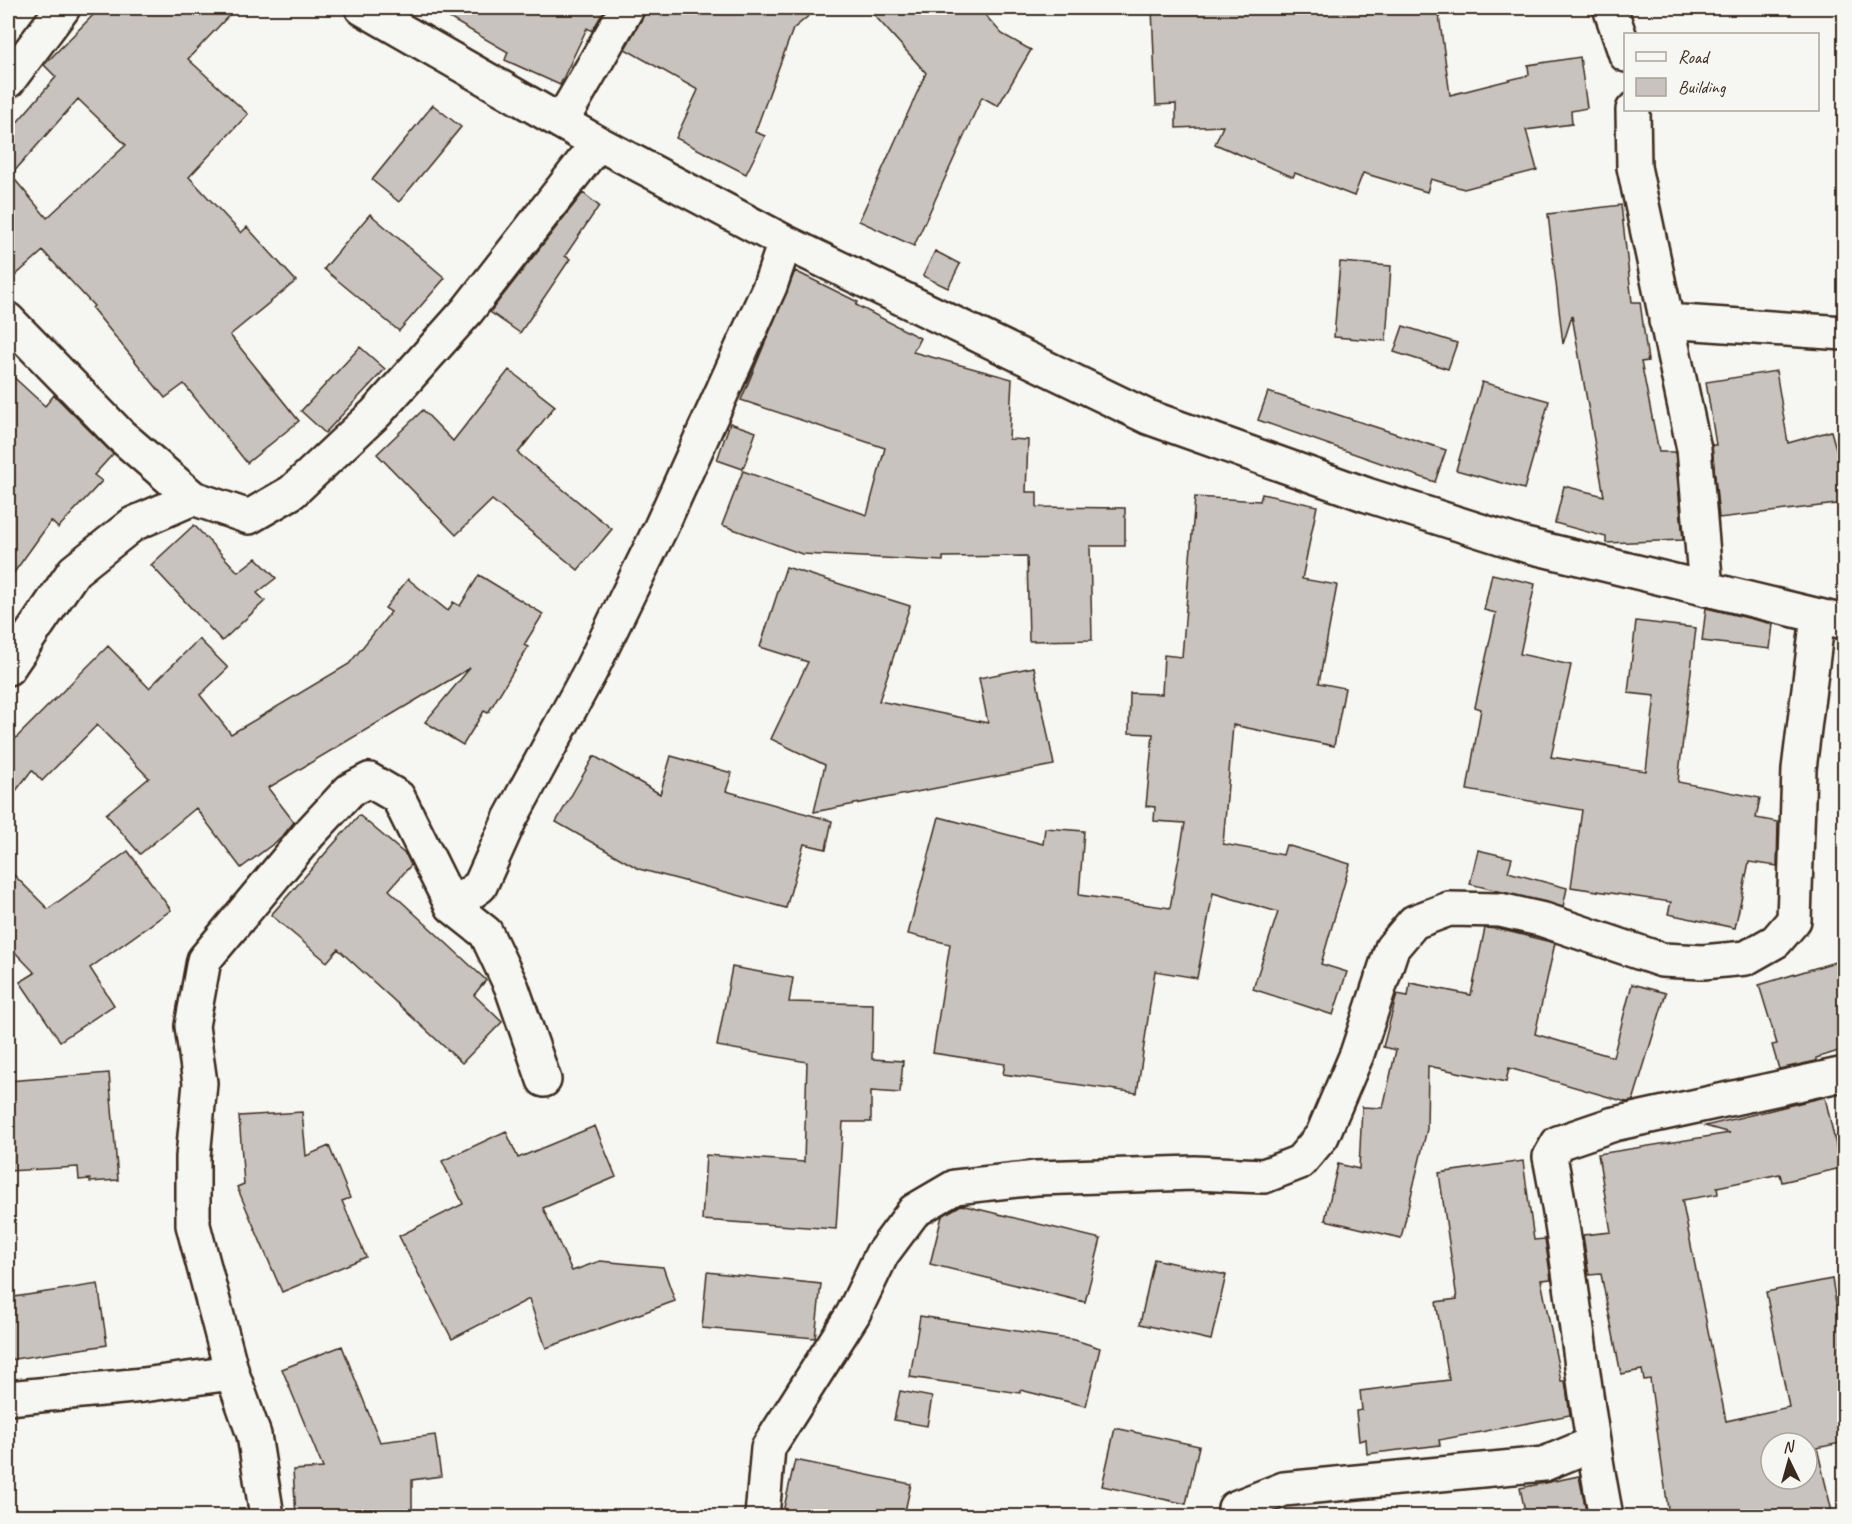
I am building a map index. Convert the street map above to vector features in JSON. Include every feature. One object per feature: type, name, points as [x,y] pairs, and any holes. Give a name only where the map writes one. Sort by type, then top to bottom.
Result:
[{"type":"street","points":[[8,81],[63,8]]},
{"type":"street","points":[[363,8],[598,144],[785,242],[1148,417],[1367,495],[1514,541],[1831,619],[1799,769],[1794,920],[1776,941],[1746,958],[1703,962],[1662,960],[1544,920],[1500,909],[1449,909],[1414,922],[1392,948],[1357,1054],[1322,1136],[1300,1162],[1264,1176],[1194,1173],[1059,1178],[955,1186],[914,1210],[882,1254],[853,1314],[768,1448],[762,1516]]},
{"type":"street","points":[[561,122],[627,8]]},
{"type":"street","points":[[1610,8],[1624,49]]},
{"type":"street","points":[[1633,111],[1634,167],[1694,449],[1706,589]]},
{"type":"street","points":[[8,320],[120,435],[193,498],[249,518],[292,492],[376,413],[468,311],[598,144]]},
{"type":"street","points":[[452,906],[480,886],[510,819],[591,669],[661,526],[725,379],[770,286],[785,242]]},
{"type":"street","points":[[1666,321],[1845,333]]},
{"type":"street","points":[[8,668],[74,571],[133,524],[193,498]]},
{"type":"street","points":[[267,1516],[254,1435],[232,1373],[193,1225],[193,1157],[200,1083],[192,1026],[204,960],[316,827],[350,790],[369,780],[399,797],[452,906],[486,933],[512,988],[544,1080]]},
{"type":"street","points":[[1605,1516],[1592,1444],[1571,1283],[1550,1157],[1558,1143],[1614,1124],[1845,1074]]},
{"type":"street","points":[[8,1398],[143,1386],[232,1373]]},
{"type":"street","points":[[1235,1508],[1284,1489],[1545,1464],[1592,1444]]},
{"type":"building","points":[[100,8],[236,8],[188,59],[248,114],[189,177],[241,233],[247,227],[296,281],[230,335],[299,421],[247,463],[184,384],[165,398],[92,308],[94,306],[43,251],[8,282],[8,133],[56,77],[44,65]],"holes":[[[78,99],[126,145],[47,218],[11,175]]]},
{"type":"building","points":[[432,8],[606,8],[592,31],[587,28],[560,85],[505,60],[508,52]]},
{"type":"building","points":[[646,8],[818,8],[793,29],[755,132],[765,136],[746,174],[676,138],[698,90],[625,49]]},
{"type":"building","points":[[868,8],[979,8],[1002,34],[1031,50],[998,106],[982,97],[914,246],[859,221],[926,73]]},
{"type":"building","points":[[1152,8],[1438,8],[1450,95],[1529,75],[1528,65],[1580,57],[1587,108],[1571,111],[1572,124],[1526,130],[1537,170],[1464,189],[1431,179],[1427,192],[1363,173],[1354,196],[1295,173],[1293,177],[1215,144],[1223,126],[1176,128],[1176,104],[1156,105]]},
{"type":"building","points":[[433,105],[461,127],[399,202],[372,180]]},
{"type":"building","points":[[583,193],[599,206],[565,256],[570,259],[520,333],[490,312]]},
{"type":"building","points":[[1621,205],[1632,302],[1640,302],[1648,361],[1641,362],[1659,452],[1675,452],[1683,540],[1606,543],[1606,537],[1555,523],[1564,486],[1604,496],[1572,316],[1563,344],[1548,214]]},
{"type":"building","points":[[370,214],[445,278],[399,331],[324,269]]},
{"type":"building","points":[[935,251],[960,264],[948,288],[923,276]]},
{"type":"building","points":[[1340,262],[1391,266],[1386,341],[1334,337]]},
{"type":"building","points":[[795,271],[858,302],[856,305],[920,338],[913,352],[1012,379],[1009,439],[1028,440],[1026,492],[1037,492],[1037,507],[1125,508],[1125,546],[1090,546],[1092,640],[1029,641],[1027,556],[943,557],[943,561],[802,554],[722,525],[743,471],[867,515],[885,448],[741,400]]},
{"type":"building","points":[[1403,326],[1457,343],[1448,369],[1394,352]]},
{"type":"building","points":[[360,347],[385,369],[325,433],[301,411]]},
{"type":"building","points":[[509,370],[555,406],[518,453],[612,529],[578,570],[492,500],[456,535],[377,454],[423,410],[453,441]]},
{"type":"building","points":[[1776,371],[1788,443],[1831,431],[1845,481],[1845,503],[1719,518],[1712,445],[1716,445],[1706,382]]},
{"type":"building","points":[[8,372],[45,406],[54,395],[113,454],[94,475],[102,481],[58,528],[51,521],[8,581]]},
{"type":"building","points":[[1482,382],[1549,401],[1524,489],[1456,470]]},
{"type":"building","points":[[1268,392],[1446,450],[1435,482],[1258,420]]},
{"type":"building","points":[[730,423],[756,432],[743,469],[717,460]]},
{"type":"building","points":[[1262,494],[1317,506],[1302,579],[1337,585],[1319,683],[1345,688],[1334,746],[1233,725],[1223,844],[1283,855],[1286,845],[1350,864],[1321,964],[1347,972],[1333,1015],[1253,989],[1278,912],[1213,893],[1197,978],[1155,971],[1137,1093],[1003,1074],[1005,1064],[933,1053],[950,944],[908,934],[939,817],[1043,844],[1045,828],[1084,831],[1079,895],[1170,908],[1185,823],[1154,821],[1155,807],[1146,806],[1153,734],[1129,733],[1130,693],[1162,694],[1164,655],[1182,657],[1195,497],[1260,501]]},
{"type":"building","points":[[194,525],[238,572],[256,558],[276,578],[257,593],[265,601],[222,641],[151,565]]},
{"type":"building","points":[[786,567],[910,606],[879,701],[988,723],[979,678],[1034,667],[1054,765],[814,812],[825,765],[771,739],[808,662],[760,647]]},
{"type":"building","points":[[1492,574],[1535,584],[1520,654],[1571,665],[1551,757],[1646,771],[1655,696],[1628,693],[1636,621],[1696,628],[1678,782],[1760,798],[1756,818],[1778,822],[1777,866],[1749,862],[1735,928],[1668,914],[1671,902],[1571,887],[1582,810],[1467,790],[1481,709],[1475,707],[1496,613],[1484,610]]},
{"type":"building","points":[[479,575],[543,614],[524,645],[528,647],[488,713],[484,711],[463,745],[425,722],[470,668],[268,788],[294,822],[281,838],[241,868],[196,808],[140,854],[106,814],[149,778],[97,725],[42,781],[32,770],[8,801],[8,746],[108,646],[149,688],[199,639],[228,668],[200,695],[231,734],[349,664],[391,612],[385,608],[408,579],[448,611],[453,602],[460,606]]},
{"type":"building","points":[[1706,608],[1773,624],[1770,649],[1702,641]]},
{"type":"building","points":[[594,756],[660,794],[671,756],[732,773],[726,791],[832,821],[826,849],[804,844],[786,908],[639,869],[556,822]]},
{"type":"building","points":[[359,815],[406,855],[411,865],[389,890],[486,980],[474,995],[502,1022],[462,1063],[338,949],[327,962],[271,915]]},
{"type":"building","points":[[1478,850],[1512,858],[1508,872],[1567,888],[1563,907],[1470,884]]},
{"type":"building","points":[[128,851],[171,910],[90,968],[114,1005],[60,1041],[20,982],[35,973],[8,945],[8,869],[48,909]]},
{"type":"building","points":[[1485,928],[1555,943],[1535,1034],[1613,1057],[1632,984],[1666,993],[1633,1101],[1626,1102],[1509,1068],[1506,1082],[1428,1066],[1427,1129],[1401,1238],[1325,1220],[1338,1164],[1359,1169],[1362,1107],[1383,1108],[1396,1050],[1383,1047],[1397,994],[1408,996],[1410,983],[1471,995]]},
{"type":"building","points":[[1845,959],[1845,1049],[1816,1058],[1816,1061],[1779,1069],[1772,1045],[1777,1044],[1759,985]]},
{"type":"building","points":[[732,967],[793,978],[789,1002],[873,1004],[872,1059],[903,1061],[900,1093],[871,1091],[871,1122],[843,1122],[836,1229],[702,1220],[706,1155],[804,1162],[807,1062],[717,1046]]},
{"type":"building","points":[[109,1073],[118,1180],[90,1182],[90,1179],[79,1180],[78,1167],[8,1171],[8,1081]]},
{"type":"building","points":[[1825,1097],[1841,1168],[1782,1182],[1780,1174],[1717,1187],[1718,1194],[1682,1200],[1726,1421],[1789,1407],[1766,1292],[1832,1279],[1836,1303],[1840,1302],[1845,1323],[1845,1442],[1819,1448],[1819,1431],[1759,1431],[1759,1491],[1819,1491],[1819,1456],[1833,1516],[1669,1516],[1650,1379],[1644,1380],[1642,1370],[1621,1374],[1601,1274],[1589,1275],[1583,1235],[1611,1232],[1598,1154],[1730,1133],[1705,1126]]},
{"type":"building","points":[[302,1112],[306,1156],[329,1146],[350,1198],[342,1201],[366,1257],[282,1292],[237,1187],[244,1184],[239,1116]]},
{"type":"building","points":[[595,1126],[616,1177],[543,1208],[572,1271],[600,1261],[663,1267],[675,1301],[546,1348],[529,1299],[452,1339],[399,1236],[463,1204],[442,1161],[506,1131],[518,1158]]},
{"type":"building","points":[[1523,1161],[1534,1240],[1545,1239],[1551,1279],[1541,1280],[1561,1381],[1565,1381],[1570,1415],[1439,1440],[1440,1445],[1367,1454],[1366,1439],[1359,1441],[1356,1411],[1362,1410],[1360,1391],[1449,1380],[1436,1302],[1457,1299],[1439,1173]]},
{"type":"building","points":[[961,1205],[1101,1239],[1085,1302],[930,1264],[942,1216]]},
{"type":"building","points":[[1154,1259],[1226,1275],[1211,1340],[1140,1324]]},
{"type":"building","points":[[707,1272],[821,1284],[815,1338],[702,1328]]},
{"type":"building","points":[[98,1284],[107,1345],[8,1360],[8,1298]]},
{"type":"building","points":[[920,1316],[1075,1340],[1100,1348],[1086,1406],[1020,1390],[1020,1393],[910,1377]]},
{"type":"building","points":[[342,1346],[380,1442],[435,1435],[441,1476],[412,1480],[412,1516],[296,1516],[293,1470],[323,1468],[282,1369]]},
{"type":"building","points":[[900,1391],[932,1397],[927,1426],[894,1420]]},
{"type":"building","points":[[1115,1428],[1199,1446],[1186,1504],[1102,1486]]},
{"type":"building","points":[[795,1460],[911,1484],[904,1516],[782,1516]]},
{"type":"building","points":[[1579,1476],[1587,1516],[1526,1516],[1520,1488]]}]
